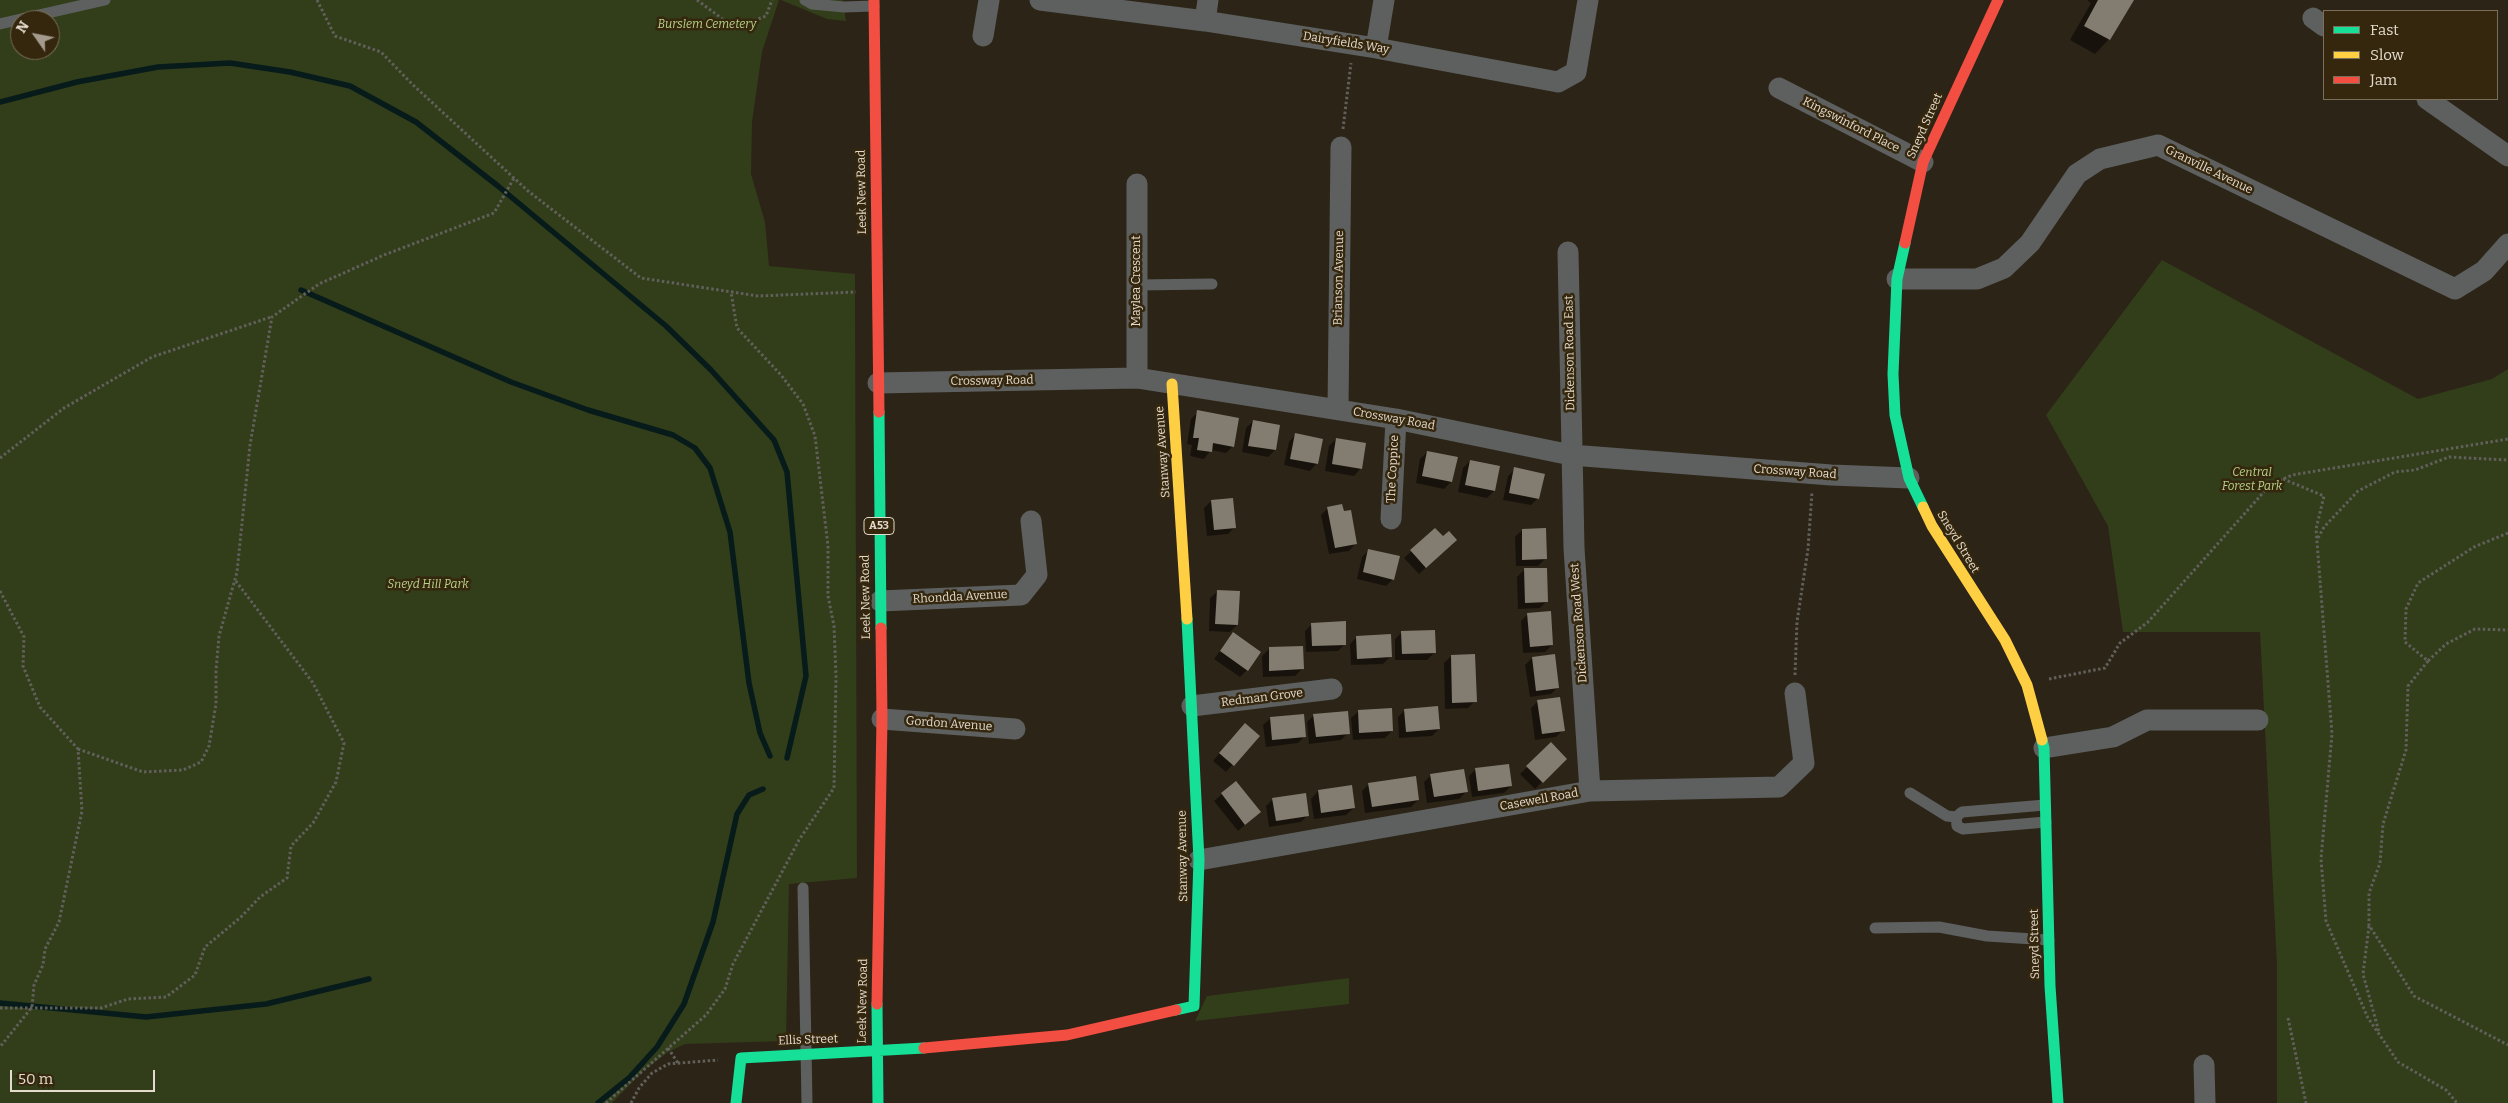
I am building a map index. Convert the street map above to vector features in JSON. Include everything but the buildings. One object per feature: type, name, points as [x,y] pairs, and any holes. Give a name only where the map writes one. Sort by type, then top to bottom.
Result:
[{"type":"main road","name":"Sneyd Street","points":[[1998,0],[1923,162],[1896,279],[1893,374],[1895,415],[1909,478],[1932,526],[2005,640],[2027,684],[2044,748],[2050,986],[2058,1103]]},
{"type":"main road","name":"Leek New Road","points":[[874,3],[882,719],[876,1052],[878,1103]]},
{"type":"main road","name":"Stanway Avenue","points":[[876,1052],[1067,1035],[1194,1006],[1199,860],[1183,530],[1172,384]]},
{"type":"main road","name":"Ellis Street","points":[[741,1058],[805,1053],[876,1052]]},
{"type":"main road","points":[[736,1103],[741,1058]]},
{"type":"street","points":[[983,36],[989,0]]},
{"type":"street","name":"Dairyfields Way","points":[[1040,0],[1205,21],[1353,44],[1558,82],[1576,72],[1588,0]]},
{"type":"street","points":[[1205,21],[1208,0]]},
{"type":"street","points":[[1376,48],[1384,0]]},
{"type":"street","name":"Kingswinford Place","points":[[1779,88],[1923,162]]},
{"type":"street","points":[[2428,100],[2508,156]]},
{"type":"street","name":"Granville Avenue","points":[[1896,279],[1977,279],[2004,268],[2030,243],[2078,174],[2100,159],[2158,145],[2456,289],[2484,271],[2508,244]]},
{"type":"street","name":"Brianson Avenue","points":[[1338,409],[1341,146]]},
{"type":"street","name":"Maylea Crescent","points":[[1136,378],[1137,184]]},
{"type":"street","name":"Dickenson Road East","points":[[1568,252],[1571,454]]},
{"type":"street","name":"Crossway Road","points":[[878,383],[1136,378],[1396,419],[1571,454],[1814,474],[1909,478]]},
{"type":"street","name":"The Coppice","points":[[1391,520],[1396,419]]},
{"type":"street","name":"Dickenson Road West","points":[[1571,454],[1574,548],[1590,791]]},
{"type":"street","name":"Rhondda Avenue","points":[[880,601],[1021,595],[1037,575],[1031,521]]},
{"type":"street","name":"Redman Grove","points":[[1192,706],[1332,689]]},
{"type":"street","name":"Casewell Road","points":[[1199,860],[1590,791],[1779,787],[1804,763],[1795,693]]},
{"type":"street","name":"Gordon Avenue","points":[[882,719],[1015,729]]},
{"type":"street","points":[[2044,748],[2113,737],[2147,720],[2258,720]]},
{"type":"street","points":[[2204,1065],[2204,1103]]},
{"type":"lane","points":[[0,24],[105,0]]},
{"type":"lane","points":[[805,0],[812,4],[844,7],[874,3]]},
{"type":"lane","points":[[1137,285],[1212,284]]},
{"type":"lane","points":[[1910,793],[1947,816],[1956,816],[1962,812],[2045,805]]},
{"type":"lane","points":[[1956,816],[1956,826],[1962,830],[2046,822]]},
{"type":"lane","points":[[803,888],[807,1103]]},
{"type":"lane","points":[[1875,928],[1939,927],[1987,936],[2049,940]]},
{"type":"path","points":[[317,0],[335,36],[381,52],[412,84],[514,178],[641,278],[758,296],[876,291]]},
{"type":"path","points":[[697,0],[728,23],[744,24],[766,16],[772,0]]},
{"type":"path","points":[[1341,146],[1353,44]]},
{"type":"path","points":[[0,458],[64,408],[152,357],[272,317],[319,284],[384,255],[494,213],[514,178]]},
{"type":"path","points":[[606,1103],[706,1015],[725,990],[733,964],[798,840],[834,788],[836,676],[834,626],[828,596],[828,546],[815,436],[802,404],[781,375],[736,328],[731,292]]},
{"type":"path","points":[[0,591],[24,637],[23,666],[40,707],[78,749],[143,772],[184,770],[201,762],[209,746],[216,704],[219,636],[235,580],[250,445],[272,317]]},
{"type":"path","points":[[2027,684],[2105,668],[2120,642],[2148,622],[2270,485],[2292,475],[2508,439]]},
{"type":"path","points":[[2317,540],[2324,527],[2358,491],[2395,472],[2415,470],[2449,458],[2508,460]]},
{"type":"path","points":[[1795,693],[1797,622],[1808,549],[1814,474]]},
{"type":"path","points":[[2283,479],[2324,496],[2316,529],[2332,734],[2321,859],[2326,921],[2368,1018],[2398,1062],[2446,1090],[2457,1103]]},
{"type":"path","points":[[2428,661],[2405,642],[2406,609],[2418,583],[2474,546],[2508,533]]},
{"type":"path","points":[[0,1008],[101,1008],[128,999],[166,997],[194,975],[205,947],[241,917],[260,897],[287,878],[291,846],[313,823],[336,782],[344,743],[313,683],[235,580]]},
{"type":"path","points":[[2379,1035],[2363,974],[2369,925],[2369,893],[2380,863],[2382,824],[2406,750],[2408,686],[2428,661],[2446,644],[2475,629],[2508,630]]},
{"type":"path","points":[[0,1047],[32,1007],[34,985],[43,965],[45,950],[59,922],[82,811],[78,749]]},
{"type":"path","points":[[2369,925],[2414,996],[2508,1045]]},
{"type":"path","points":[[2288,1018],[2306,1103]]},
{"type":"path","points":[[668,1048],[678,1063]]},
{"type":"path","points":[[631,1103],[639,1088],[652,1073],[668,1064],[741,1058]]},
{"type":"green space","name":"Sneyd Hill Park","points":[[0,0],[779,0],[762,52],[752,122],[751,174],[765,222],[769,266],[855,274],[857,878],[789,884],[786,1041],[685,1044],[668,1052],[642,1072],[612,1103],[0,1103]]},
{"type":"green space","name":"Burslem Cemetery","points":[[781,0],[843,0],[846,21],[827,19]]},
{"type":"green space","name":"Central Forest Park","points":[[2162,260],[2418,399],[2492,379],[2508,369],[2508,1103],[2277,1103],[2277,965],[2260,632],[2123,632],[2108,526],[2046,415]]},
{"type":"green space","points":[[1349,978],[1349,1004],[1195,1021],[1207,996]]},
{"type":"waterway","points":[[0,102],[77,82],[158,67],[230,63],[290,72],[350,86],[416,122],[498,186],[666,326],[711,370],[774,440],[787,472],[806,676],[787,758]]},
{"type":"waterway","points":[[301,290],[511,382],[588,410],[673,435],[695,448],[710,468],[730,532],[749,683],[760,733],[770,756]]},
{"type":"waterway","points":[[598,1103],[629,1078],[657,1047],[684,1004],[713,922],[737,814],[749,795],[763,789]]},
{"type":"waterway","points":[[0,1003],[146,1017],[266,1004],[369,979]]},
{"type":"traffic: fast","points":[[1905,243],[1897,279],[1893,374],[1895,415],[1909,478],[1923,507]]},
{"type":"traffic: fast","points":[[879,412],[881,628]]},
{"type":"traffic: fast","points":[[1176,1010],[1194,1006],[1199,860],[1187,619]]},
{"type":"traffic: fast","points":[[2042,740],[2044,748],[2050,986],[2058,1103]]},
{"type":"traffic: fast","points":[[877,1004],[878,1103]]},
{"type":"traffic: fast","points":[[736,1103],[741,1058],[924,1048]]},
{"type":"traffic: slow","points":[[1172,384],[1187,619]]},
{"type":"traffic: slow","points":[[1923,507],[1932,526],[2005,640],[2027,685],[2042,740]]},
{"type":"traffic: jam","points":[[874,0],[879,412]]},
{"type":"traffic: jam","points":[[1905,243],[1923,162],[1998,0]]},
{"type":"traffic: jam","points":[[877,1004],[882,719],[881,628]]},
{"type":"traffic: jam","points":[[924,1048],[1067,1035],[1176,1010]]}]
